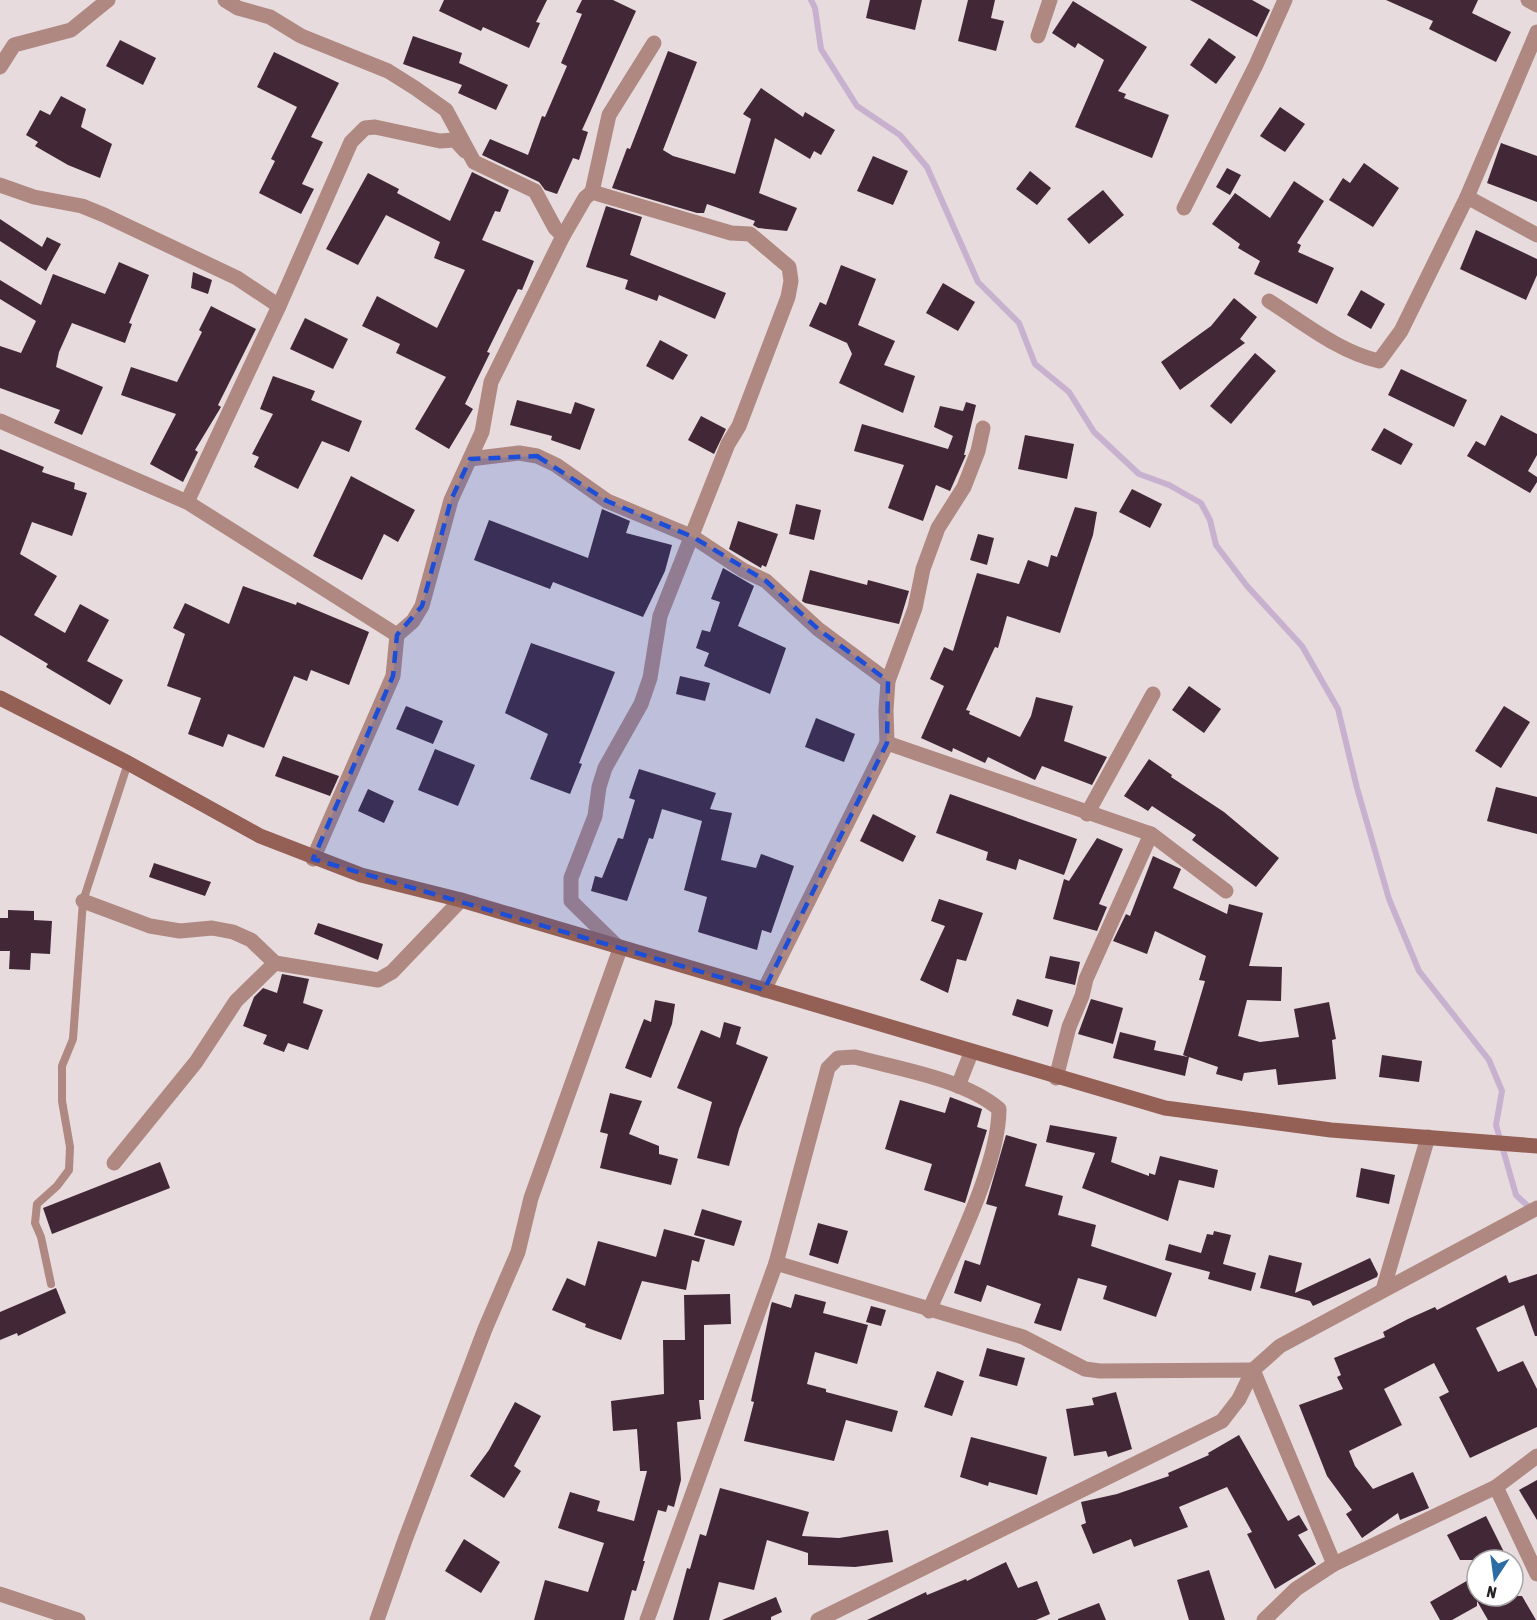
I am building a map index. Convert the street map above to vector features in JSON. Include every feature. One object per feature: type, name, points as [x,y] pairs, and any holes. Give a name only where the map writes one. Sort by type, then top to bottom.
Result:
[{"type":"main road","points":[[0,698],[128,763],[260,836],[313,859],[361,875],[461,900],[1056,1078],[1165,1108],[1298,1126],[1537,1146]]},
{"type":"street","points":[[0,67],[14,45],[71,30],[108,0]]},
{"type":"street","points":[[225,0],[238,8],[270,17],[301,36],[388,71],[415,88],[446,110],[474,162]]},
{"type":"street","points":[[1038,36],[1050,0]]},
{"type":"street","points":[[1184,208],[1256,65],[1285,0]]},
{"type":"street","points":[[1528,0],[1537,5]]},
{"type":"street","points":[[1269,301],[1361,357],[1379,361],[1401,331],[1467,197],[1537,32]]},
{"type":"street","points":[[313,859],[393,676],[398,635],[413,621],[422,606],[451,500],[482,432],[491,382],[563,236],[585,198],[592,192],[609,115],[654,43]]},
{"type":"street","points":[[187,502],[279,306],[351,142],[365,128],[375,127],[440,141],[455,140],[474,162],[535,191],[555,228],[563,236]]},
{"type":"street","points":[[0,185],[34,197],[82,206],[104,215],[237,278],[279,306]]},
{"type":"street","points":[[377,1620],[473,1362],[518,1252],[531,1198],[620,949],[571,901],[572,878],[595,816],[599,787],[605,768],[641,705],[650,678],[660,616],[788,297],[791,281],[789,267],[750,234],[731,233],[592,192]]},
{"type":"street","points":[[1467,197],[1537,235]]},
{"type":"street","points":[[0,421],[187,502],[398,635]]},
{"type":"street","points":[[764,990],[887,743],[888,681],[915,608],[923,569],[938,528],[964,487],[978,451],[983,428]]},
{"type":"street","points":[[470,459],[519,453],[537,456],[556,465],[607,501],[693,537],[742,570],[766,581],[818,629],[888,681]]},
{"type":"street","points":[[1087,814],[1153,694]]},
{"type":"street","points":[[887,743],[1087,814],[1151,834],[1226,891]]},
{"type":"street","points":[[1056,1078],[1069,1027],[1083,996],[1086,979],[1151,834]]},
{"type":"street","points":[[83,901],[150,926],[180,931],[212,928],[232,932],[251,940],[275,963],[378,980],[392,972],[461,900]]},
{"type":"street","points":[[114,1163],[196,1062],[236,1001],[275,963]]},
{"type":"street","points":[[958,1086],[971,1053]]},
{"type":"street","points":[[647,1620],[776,1263],[828,1068],[838,1058],[855,1057],[958,1086],[985,1096],[999,1109],[999,1126],[978,1194],[929,1311]]},
{"type":"street","points":[[1383,1290],[1428,1137]]},
{"type":"street","points":[[818,1620],[1222,1421],[1239,1399],[1253,1370],[1280,1346],[1537,1208]]},
{"type":"street","points":[[776,1263],[929,1311],[1023,1337],[1084,1369],[1100,1371],[1253,1370]]},
{"type":"street","points":[[1253,1370],[1334,1564]]},
{"type":"street","points":[[1264,1620],[1296,1589],[1334,1564],[1496,1487],[1537,1456]]},
{"type":"street","points":[[1496,1487],[1537,1574]]},
{"type":"street","points":[[0,1594],[78,1620]]},
{"type":"lane","points":[[51,1284],[41,1237],[35,1223],[37,1204],[57,1186],[69,1170],[70,1147],[62,1101],[62,1066],[73,1039],[83,901],[128,763]]},
{"type":"highlighted area","points":[[537,456],[607,501],[693,537],[766,581],[818,629],[888,681],[887,743],[764,990],[313,859],[393,676],[397,635],[422,606],[451,500],[470,459]]},
{"type":"building","points":[[444,0],[547,0],[536,22],[540,23],[529,48],[483,27],[481,31],[439,11]]},
{"type":"building","points":[[582,0],[613,0],[636,11],[582,130],[588,132],[579,160],[573,158],[557,194],[545,190],[539,182],[482,155],[490,139],[528,155],[542,116],[545,117],[567,66],[561,63],[582,14],[576,12]]},
{"type":"building","points":[[870,0],[922,0],[915,30],[866,18]]},
{"type":"building","points":[[968,0],[995,0],[991,18],[1004,21],[996,51],[958,41]]},
{"type":"building","points":[[1190,0],[1252,0],[1270,10],[1257,37]]},
{"type":"building","points":[[1386,0],[1478,0],[1472,13],[1511,32],[1496,62],[1429,29],[1433,21]]},
{"type":"building","points":[[1073,1],[1147,47],[1118,91],[1126,94],[1124,98],[1169,115],[1152,158],[1075,127],[1104,60],[1078,43],[1075,48],[1052,33]]},
{"type":"building","points":[[413,36],[462,53],[459,63],[508,85],[496,110],[458,93],[462,85],[403,64]]},
{"type":"building","points":[[1209,38],[1236,57],[1216,84],[1190,65]]},
{"type":"building","points":[[120,40],[156,58],[143,85],[106,66]]},
{"type":"building","points":[[668,51],[697,62],[663,150],[673,156],[735,174],[751,119],[743,114],[761,88],[803,117],[805,112],[835,130],[821,155],[814,151],[810,159],[775,138],[759,193],[797,208],[787,231],[758,228],[753,225],[755,221],[707,204],[704,213],[697,213],[612,188],[627,148],[630,149]]},
{"type":"building","points":[[274,52],[339,83],[311,137],[323,142],[302,184],[314,189],[301,214],[259,193],[275,161],[271,159],[297,107],[257,87]]},
{"type":"building","points":[[61,96],[86,109],[81,127],[112,144],[100,178],[68,165],[35,146],[38,142],[26,135],[40,110],[50,115]]},
{"type":"building","points":[[1280,107],[1305,124],[1285,152],[1260,136]]},
{"type":"building","points":[[1501,143],[1537,156],[1537,202],[1487,183]]},
{"type":"building","points":[[873,156],[908,171],[893,205],[857,191]]},
{"type":"building","points":[[1364,163],[1399,188],[1373,227],[1329,200],[1343,178],[1350,183]]},
{"type":"building","points":[[1227,168],[1241,175],[1230,195],[1216,187]]},
{"type":"building","points":[[1030,171],[1051,188],[1037,205],[1016,189]]},
{"type":"building","points":[[472,172],[509,190],[500,212],[495,211],[482,240],[534,261],[522,290],[518,289],[487,352],[490,353],[465,404],[473,409],[449,449],[415,429],[446,377],[396,353],[400,344],[362,326],[377,296],[437,328],[465,270],[434,258],[440,242],[386,215],[358,265],[326,249],[368,173],[399,189],[397,193],[450,221]]},
{"type":"building","points":[[1294,181],[1324,201],[1297,243],[1301,245],[1298,252],[1334,268],[1317,304],[1254,274],[1260,261],[1238,248],[1240,244],[1212,224],[1235,193],[1270,218]]},
{"type":"building","points":[[1103,190],[1124,215],[1089,244],[1067,219]]},
{"type":"building","points":[[606,206],[642,217],[630,255],[726,293],[715,319],[659,295],[657,301],[625,289],[628,280],[586,267]]},
{"type":"building","points":[[0,219],[42,247],[47,237],[61,244],[46,271],[0,241]]},
{"type":"building","points":[[1476,230],[1537,259],[1537,275],[1526,300],[1460,269]]},
{"type":"building","points":[[119,262],[149,275],[129,323],[132,324],[125,343],[72,323],[59,352],[56,367],[103,387],[82,435],[54,423],[60,410],[0,388],[0,346],[21,353],[36,321],[0,299],[0,280],[41,305],[53,274],[105,294]]},
{"type":"building","points":[[841,265],[876,279],[858,325],[895,341],[884,365],[915,376],[903,413],[839,383],[852,354],[847,343],[809,326],[820,302],[826,305]]},
{"type":"building","points":[[193,272],[212,280],[208,294],[191,288]]},
{"type":"building","points":[[943,283],[975,302],[958,331],[926,313]]},
{"type":"building","points":[[1361,290],[1385,304],[1371,329],[1347,315]]},
{"type":"building","points":[[1234,298],[1257,317],[1240,339],[1245,343],[1180,390],[1161,362],[1211,326]]},
{"type":"building","points":[[211,306],[256,329],[218,405],[221,407],[195,450],[198,452],[183,482],[150,464],[176,414],[121,395],[131,367],[177,382],[202,332],[199,330]]},
{"type":"building","points":[[305,318],[348,339],[333,369],[290,349]]},
{"type":"building","points":[[660,340],[688,355],[673,380],[646,366]]},
{"type":"building","points":[[1255,353],[1276,371],[1231,424],[1210,406]]},
{"type":"building","points":[[1401,369],[1467,400],[1454,427],[1388,395]]},
{"type":"building","points":[[273,376],[315,391],[311,400],[362,421],[349,452],[322,441],[298,489],[254,467],[259,457],[252,454],[273,414],[260,409]]},
{"type":"building","points":[[517,400],[571,414],[575,402],[595,409],[580,450],[551,440],[552,436],[510,425]]},
{"type":"building","points":[[966,402],[976,405],[964,455],[966,455],[950,491],[936,485],[923,521],[888,508],[904,465],[854,451],[862,424],[948,449],[953,436],[934,427],[940,406],[963,411]]},
{"type":"building","points":[[1501,415],[1537,434],[1537,455],[1528,471],[1537,477],[1537,482],[1530,493],[1467,456],[1476,441],[1485,446]]},
{"type":"building","points":[[701,416],[726,429],[714,454],[688,440]]},
{"type":"building","points":[[1384,428],[1413,444],[1401,465],[1371,450]]},
{"type":"building","points":[[1025,435],[1074,444],[1067,479],[1018,469]]},
{"type":"building","points":[[0,449],[44,467],[42,472],[75,483],[74,489],[87,493],[72,536],[32,522],[20,554],[57,576],[34,615],[65,633],[80,604],[109,620],[87,661],[123,680],[110,705],[46,667],[48,664],[0,635]]},
{"type":"building","points":[[351,476],[415,510],[398,542],[384,534],[362,580],[313,556]]},
{"type":"building","points":[[1132,489],[1162,504],[1150,528],[1119,512]]},
{"type":"building","points":[[796,504],[821,510],[814,540],[789,534]]},
{"type":"building","points":[[1075,507],[1097,512],[1093,535],[1060,633],[1007,616],[998,648],[995,647],[966,710],[970,711],[969,714],[1020,737],[1031,716],[1036,697],[1073,706],[1064,741],[1107,757],[1092,785],[1042,766],[1035,780],[988,757],[985,763],[953,748],[952,752],[921,738],[944,686],[930,679],[944,647],[953,651],[977,573],[1019,584],[1028,560],[1048,567],[1051,555],[1057,557]]},
{"type":"building","points":[[602,509],[630,521],[626,533],[672,545],[665,571],[643,617],[553,582],[550,589],[474,560],[489,520],[588,558]]},
{"type":"building","points":[[738,521],[778,534],[766,567],[762,565],[761,568],[729,549]]},
{"type":"building","points":[[978,534],[994,538],[987,565],[970,560]]},
{"type":"building","points":[[723,568],[754,586],[738,626],[786,648],[770,694],[704,666],[709,653],[696,648],[702,630],[710,632],[720,602],[711,599]]},
{"type":"building","points":[[810,570],[867,585],[868,580],[909,591],[899,624],[805,603],[802,601]]},
{"type":"building","points":[[243,586],[296,605],[297,602],[369,632],[349,685],[311,670],[307,681],[294,676],[264,748],[228,734],[223,747],[188,734],[201,698],[167,686],[185,634],[173,628],[185,603],[229,624]]},
{"type":"building","points":[[531,643],[615,672],[579,763],[582,764],[570,794],[530,779],[548,734],[505,713]]},
{"type":"building","points":[[680,676],[710,683],[705,701],[676,694]]},
{"type":"building","points":[[1189,686],[1221,709],[1204,733],[1172,710]]},
{"type":"building","points":[[406,706],[443,721],[433,744],[396,729]]},
{"type":"building","points":[[1504,706],[1530,722],[1501,768],[1475,751]]},
{"type":"building","points":[[816,718],[855,734],[844,762],[805,747]]},
{"type":"building","points":[[435,749],[475,765],[458,806],[418,790]]},
{"type":"building","points":[[283,756],[339,776],[330,796],[275,776]]},
{"type":"building","points":[[1149,759],[1172,775],[1171,777],[1224,812],[1279,858],[1256,887],[1192,840],[1196,835],[1152,806],[1148,811],[1124,796]]},
{"type":"building","points":[[639,769],[716,793],[710,809],[732,813],[721,860],[756,868],[761,854],[794,866],[771,933],[762,930],[757,950],[698,932],[707,897],[684,890],[702,821],[662,809],[653,839],[649,838],[627,901],[591,891],[595,876],[602,878],[618,838],[623,839],[635,800],[629,798]]},
{"type":"building","points":[[1496,787],[1537,797],[1537,834],[1487,821]]},
{"type":"building","points":[[368,789],[394,801],[384,823],[358,811]]},
{"type":"building","points":[[950,794],[1077,839],[1064,875],[1019,859],[1016,870],[986,860],[988,852],[936,833]]},
{"type":"building","points":[[873,814],[916,836],[903,862],[860,841]]},
{"type":"building","points":[[1097,838],[1123,849],[1099,904],[1107,907],[1097,931],[1053,919],[1064,879],[1069,881]]},
{"type":"building","points":[[1153,856],[1181,869],[1173,888],[1227,914],[1229,904],[1263,913],[1249,966],[1282,967],[1281,1001],[1247,1000],[1238,1036],[1260,1042],[1299,1037],[1294,1009],[1329,1002],[1336,1039],[1332,1040],[1336,1079],[1278,1085],[1276,1069],[1244,1073],[1242,1081],[1216,1074],[1218,1067],[1189,1057],[1185,1076],[1113,1058],[1120,1032],[1156,1041],[1154,1050],[1188,1057],[1183,1055],[1205,981],[1199,980],[1206,956],[1155,931],[1147,954],[1113,941],[1126,914],[1130,916]]},
{"type":"building","points":[[154,863],[211,882],[205,896],[149,877]]},
{"type":"building","points":[[939,899],[983,913],[966,961],[957,959],[948,993],[920,980],[945,926],[931,921]]},
{"type":"building","points":[[8,910],[34,911],[34,920],[52,921],[50,954],[31,953],[30,970],[9,969],[10,951],[0,951],[0,918],[8,918]]},
{"type":"building","points":[[318,923],[383,944],[378,960],[314,934]]},
{"type":"building","points":[[1050,956],[1080,962],[1075,985],[1045,978]]},
{"type":"building","points":[[282,974],[309,979],[303,1003],[323,1010],[308,1050],[288,1043],[284,1052],[263,1044],[267,1035],[243,1026],[254,997],[263,988],[277,993]]},
{"type":"building","points":[[1017,999],[1053,1010],[1048,1027],[1012,1015]]},
{"type":"building","points":[[1091,999],[1123,1008],[1113,1044],[1078,1034]]},
{"type":"building","points":[[655,1000],[675,1004],[672,1024],[651,1078],[625,1068],[644,1019],[651,1022]]},
{"type":"building","points":[[724,1022],[741,1027],[736,1044],[768,1057],[739,1129],[729,1166],[697,1158],[712,1102],[677,1088],[701,1030],[720,1038]]},
{"type":"building","points":[[1382,1055],[1422,1061],[1419,1082],[1379,1077]]},
{"type":"building","points":[[610,1093],[642,1101],[629,1134],[659,1146],[659,1154],[678,1159],[671,1185],[600,1168],[608,1134],[600,1132]]},
{"type":"building","points":[[950,1097],[982,1109],[977,1127],[987,1130],[965,1203],[924,1190],[932,1164],[885,1149],[900,1100],[945,1113]]},
{"type":"building","points":[[1050,1125],[1117,1137],[1111,1162],[1149,1176],[1149,1173],[1155,1175],[1160,1156],[1218,1170],[1214,1188],[1179,1180],[1168,1221],[1082,1188],[1095,1153],[1046,1142]]},
{"type":"building","points":[[1006,1135],[1037,1144],[1025,1186],[1063,1196],[1058,1215],[1096,1225],[1091,1246],[1172,1273],[1156,1317],[1103,1299],[1107,1286],[1078,1278],[1061,1331],[1034,1323],[1041,1304],[987,1285],[981,1302],[954,1293],[965,1260],[980,1265],[997,1207],[986,1204]]},
{"type":"building","points":[[160,1162],[170,1188],[52,1234],[43,1208]]},
{"type":"building","points":[[1361,1168],[1395,1175],[1389,1204],[1356,1197]]},
{"type":"building","points":[[702,1209],[742,1221],[734,1246],[694,1235]]},
{"type":"building","points":[[818,1223],[848,1231],[838,1264],[809,1255]]},
{"type":"building","points":[[664,1229],[705,1240],[699,1262],[692,1260],[686,1290],[642,1281],[621,1340],[585,1327],[586,1324],[552,1310],[567,1278],[585,1286],[598,1241],[656,1257]]},
{"type":"building","points":[[1214,1231],[1231,1235],[1223,1264],[1256,1273],[1251,1291],[1208,1279],[1210,1272],[1165,1260],[1169,1244],[1201,1253],[1207,1234],[1213,1235]]},
{"type":"building","points":[[1269,1255],[1302,1263],[1295,1293],[1370,1258],[1378,1274],[1377,1277],[1313,1306],[1310,1301],[1260,1288]]},
{"type":"building","points":[[1537,1274],[1537,1336],[1535,1336],[1524,1305],[1476,1328],[1498,1372],[1523,1361],[1537,1389],[1537,1427],[1470,1458],[1439,1397],[1449,1392],[1434,1363],[1384,1389],[1402,1425],[1349,1451],[1355,1466],[1373,1489],[1413,1472],[1429,1508],[1400,1520],[1398,1513],[1362,1538],[1346,1514],[1352,1510],[1327,1476],[1299,1405],[1343,1389],[1337,1377],[1341,1375],[1334,1358],[1385,1337],[1383,1332],[1408,1319],[1435,1307],[1437,1310],[1506,1275],[1509,1283]]},
{"type":"building","points":[[56,1288],[66,1313],[18,1336],[17,1333],[0,1340],[0,1312]]},
{"type":"building","points":[[730,1294],[731,1324],[704,1325],[704,1400],[699,1400],[701,1419],[677,1422],[681,1480],[674,1507],[668,1505],[666,1512],[658,1510],[636,1591],[632,1590],[624,1620],[534,1620],[545,1580],[588,1592],[604,1543],[558,1528],[570,1492],[600,1501],[597,1511],[634,1521],[647,1471],[640,1471],[637,1429],[613,1431],[611,1401],[664,1394],[663,1340],[685,1340],[684,1295]]},
{"type":"building","points":[[795,1294],[826,1302],[823,1313],[868,1325],[857,1364],[815,1352],[807,1384],[826,1389],[826,1392],[898,1411],[892,1432],[846,1420],[834,1461],[744,1441],[754,1402],[751,1401],[772,1302],[791,1308]]},
{"type":"building","points":[[871,1306],[886,1310],[881,1326],[866,1322]]},
{"type":"building","points":[[987,1348],[1025,1358],[1017,1386],[979,1376]]},
{"type":"building","points":[[937,1371],[964,1381],[952,1416],[924,1407]]},
{"type":"building","points":[[1116,1392],[1132,1449],[1108,1457],[1106,1451],[1074,1456],[1066,1409],[1094,1405],[1092,1398]]},
{"type":"building","points":[[515,1402],[541,1416],[514,1466],[521,1471],[504,1498],[470,1476],[489,1450]]},
{"type":"building","points":[[1239,1435],[1288,1521],[1299,1515],[1308,1530],[1298,1535],[1316,1564],[1275,1589],[1247,1534],[1252,1532],[1227,1487],[1179,1507],[1188,1527],[1134,1547],[1131,1539],[1093,1554],[1081,1525],[1086,1523],[1081,1502],[1117,1494],[1169,1476],[1168,1473],[1209,1455],[1208,1453]]},
{"type":"building","points":[[971,1437],[1047,1457],[1037,1495],[989,1482],[988,1486],[960,1477]]},
{"type":"building","points":[[1537,1480],[1537,1520],[1519,1490]]},
{"type":"building","points":[[720,1488],[809,1512],[802,1536],[839,1538],[888,1530],[893,1562],[855,1567],[808,1565],[808,1553],[767,1540],[754,1590],[719,1582],[709,1620],[673,1620],[687,1568],[690,1569],[700,1534],[706,1536]]},
{"type":"building","points":[[1486,1516],[1502,1548],[1465,1548],[1465,1560],[1460,1560],[1447,1535]]},
{"type":"building","points":[[464,1539],[500,1562],[481,1593],[445,1571]]},
{"type":"building","points":[[1006,1562],[1018,1588],[1037,1581],[1050,1614],[1036,1620],[867,1620],[926,1592],[927,1595],[966,1579],[967,1581]]},
{"type":"building","points":[[1209,1570],[1225,1620],[1189,1620],[1177,1580]]},
{"type":"building","points":[[1465,1582],[1465,1608],[1473,1608],[1452,1620],[1440,1620],[1430,1602]]},
{"type":"building","points":[[776,1597],[782,1612],[771,1617],[771,1620],[722,1620]]},
{"type":"building","points":[[1525,1601],[1536,1620],[1488,1620],[1481,1608],[1525,1608]]},
{"type":"building","points":[[1099,1603],[1106,1620],[1058,1620],[1058,1619]]},
{"type":"waterway","points":[[811,0],[815,8],[821,49],[857,106],[900,135],[927,167],[978,282],[1019,323],[1035,364],[1069,392],[1094,432],[1139,474],[1169,485],[1201,503],[1210,520],[1216,545],[1247,586],[1302,646],[1338,709],[1357,788],[1389,899],[1419,971],[1489,1060],[1502,1091],[1496,1125],[1516,1195],[1531,1209]]}]
